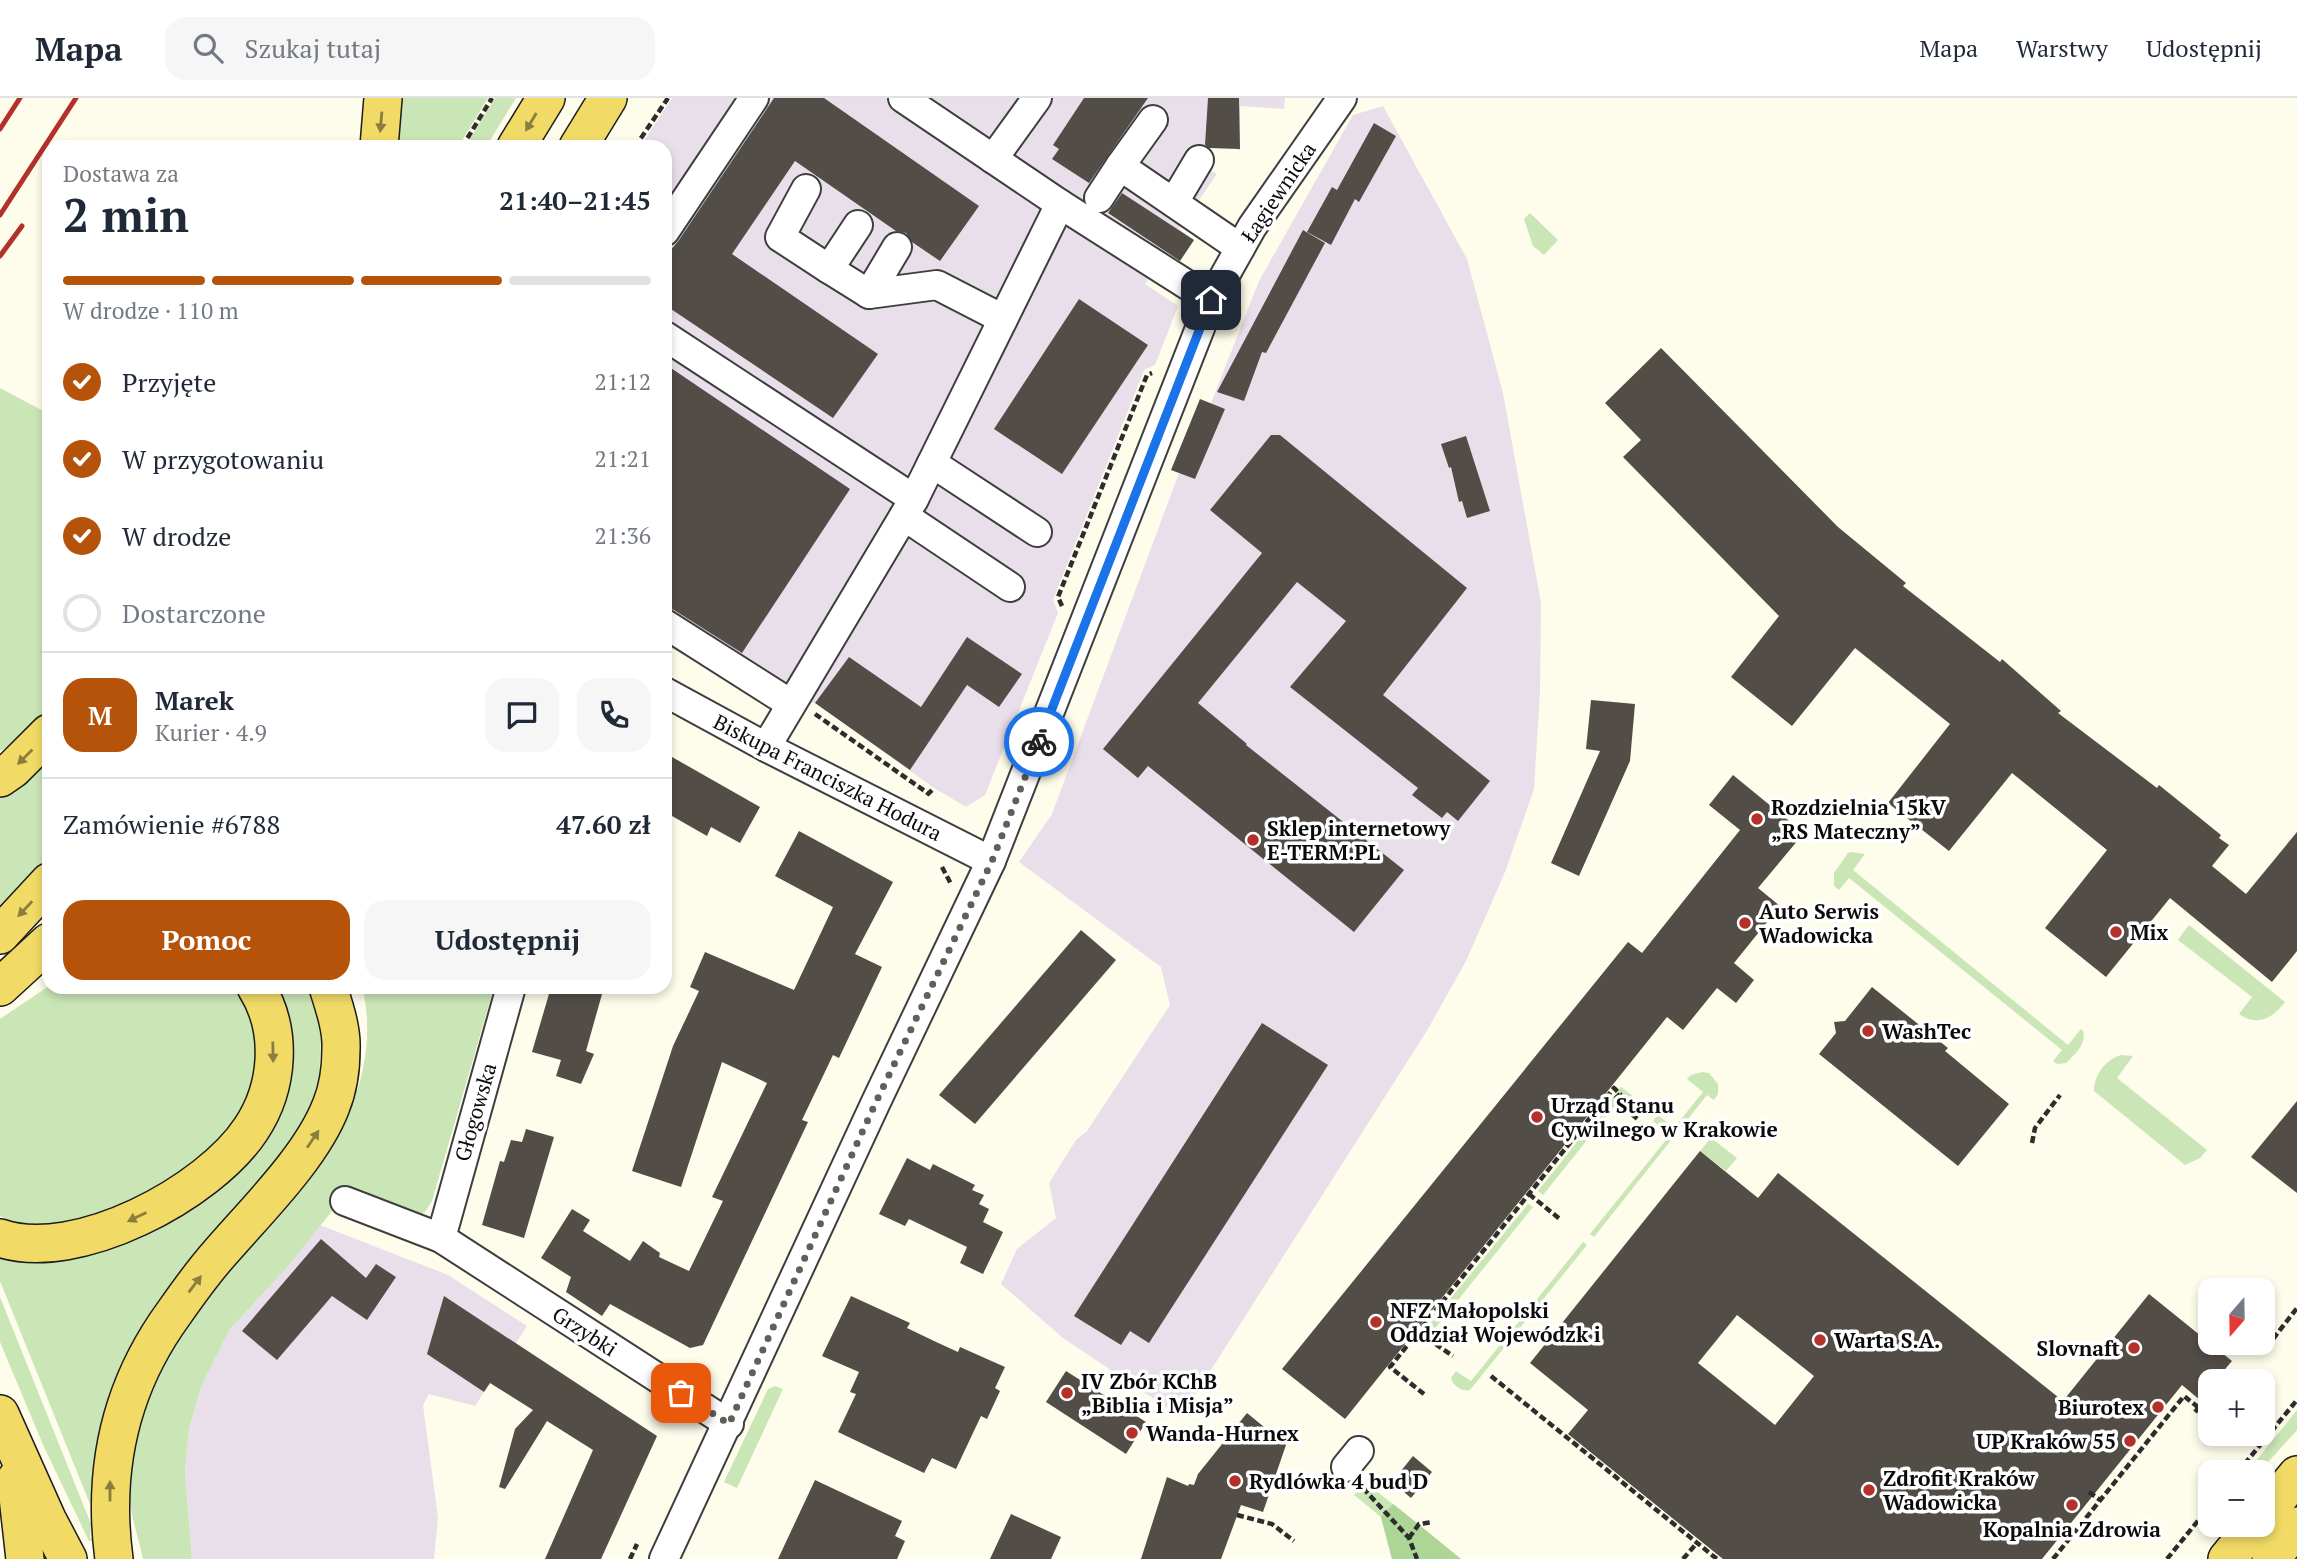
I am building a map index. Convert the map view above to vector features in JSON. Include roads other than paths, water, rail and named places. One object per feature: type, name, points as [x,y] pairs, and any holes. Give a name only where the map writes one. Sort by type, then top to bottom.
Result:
[{"type":"main road","points":[[380,140],[383,98]]},
{"type":"main road","points":[[520,140],[546,98]]},
{"type":"main road","points":[[583,140],[607,104]]},
{"type":"main road","points":[[0,778],[42,740]]},
{"type":"main road","points":[[0,935],[42,890]]},
{"type":"main road","points":[[0,987],[42,948]]},
{"type":"main road","points":[[0,992],[42,969]]},
{"type":"main road","points":[[0,1238],[32,1245],[60,1242],[102,1232],[145,1214],[167,1201],[205,1176],[236,1148],[259,1115],[274,1068],[271,1023],[260,994]]},
{"type":"main road","points":[[114,1559],[110,1532],[109,1482],[115,1446],[135,1382],[172,1315],[217,1255],[296,1163],[320,1129],[338,1083],[342,1047],[330,994]]},
{"type":"main road","points":[[3,1422],[20,1503],[25,1559]]},
{"type":"main road","points":[[3,1422],[68,1559]]},
{"type":"main road","points":[[2275,1502],[2297,1475]]},
{"type":"main road","points":[[2271,1559],[2297,1526]]},
{"type":"main road","points":[[2227,1559],[2245,1537]]},
{"type":"street","points":[[672,221],[754,98]]},
{"type":"street","points":[[903,98],[1060,205],[1211,300]]},
{"type":"street","points":[[993,159],[1037,98]]},
{"type":"street","name":"Łagiewnicka","points":[[664,1559],[729,1424],[876,1102],[992,861],[1211,300],[1240,248],[1342,98]]},
{"type":"street","points":[[1099,198],[1153,120]]},
{"type":"street","points":[[1174,202],[1199,160]]},
{"type":"street","points":[[1120,166],[1240,248]]},
{"type":"street","points":[[806,189],[780,237],[869,294],[937,285],[1003,319]]},
{"type":"street","points":[[766,747],[800,706],[909,508],[1060,205]]},
{"type":"street","points":[[829,269],[858,225]]},
{"type":"street","points":[[869,294],[897,247]]},
{"type":"street","points":[[672,341],[909,508],[1010,587]]},
{"type":"street","points":[[932,463],[1037,532]]},
{"type":"street","points":[[672,628],[800,706]]},
{"type":"street","name":"Biskupa Franciszka Hodura","points":[[672,696],[766,747],[992,861]]},
{"type":"street","name":"Głogowska","points":[[441,1238],[509,994]]},
{"type":"street","name":"Grzybki","points":[[345,1201],[441,1238],[729,1424]]},
{"type":"railway","points":[[0,129],[20,98]]},
{"type":"railway","points":[[49,140],[76,98]]},
{"type":"railway","points":[[0,215],[42,150]]},
{"type":"railway","points":[[0,256],[22,226]]},
{"type":"place","name":"Rozdzielnia 15kV „RS Mateczny”","points":[[1757,819]]},
{"type":"place","name":"Sklep internetowy E-TERM.PL","points":[[1253,840]]},
{"type":"place","name":"Auto Serwis Wadowicka","points":[[1745,923]]},
{"type":"place","name":"Mix","points":[[2116,932]]},
{"type":"place","name":"WashTec","points":[[1868,1031]]},
{"type":"place","name":"Urząd Stanu Cywilnego w Krakowie","points":[[1537,1117]]},
{"type":"place","name":"NFZ Małopolski Oddział Wojewódzk i","points":[[1376,1322]]},
{"type":"place","name":"Warta S.A.","points":[[1820,1340]]},
{"type":"place","name":"Slovnaft","points":[[2134,1348]]},
{"type":"place","name":"IV Zbór KChB „Biblia i Misja”","points":[[1067,1393]]},
{"type":"place","name":"Biurotex","points":[[2158,1407]]},
{"type":"place","name":"Wanda-Hurnex","points":[[1132,1433]]},
{"type":"place","name":"UP Kraków 55","points":[[2130,1441]]},
{"type":"place","name":"Rydlówka 4 bud D","points":[[1235,1481]]},
{"type":"place","name":"Zdrofit Kraków Wadowicka","points":[[1869,1490]]},
{"type":"place","name":"Kopalnia Zdrowia","points":[[2072,1505]]}]
